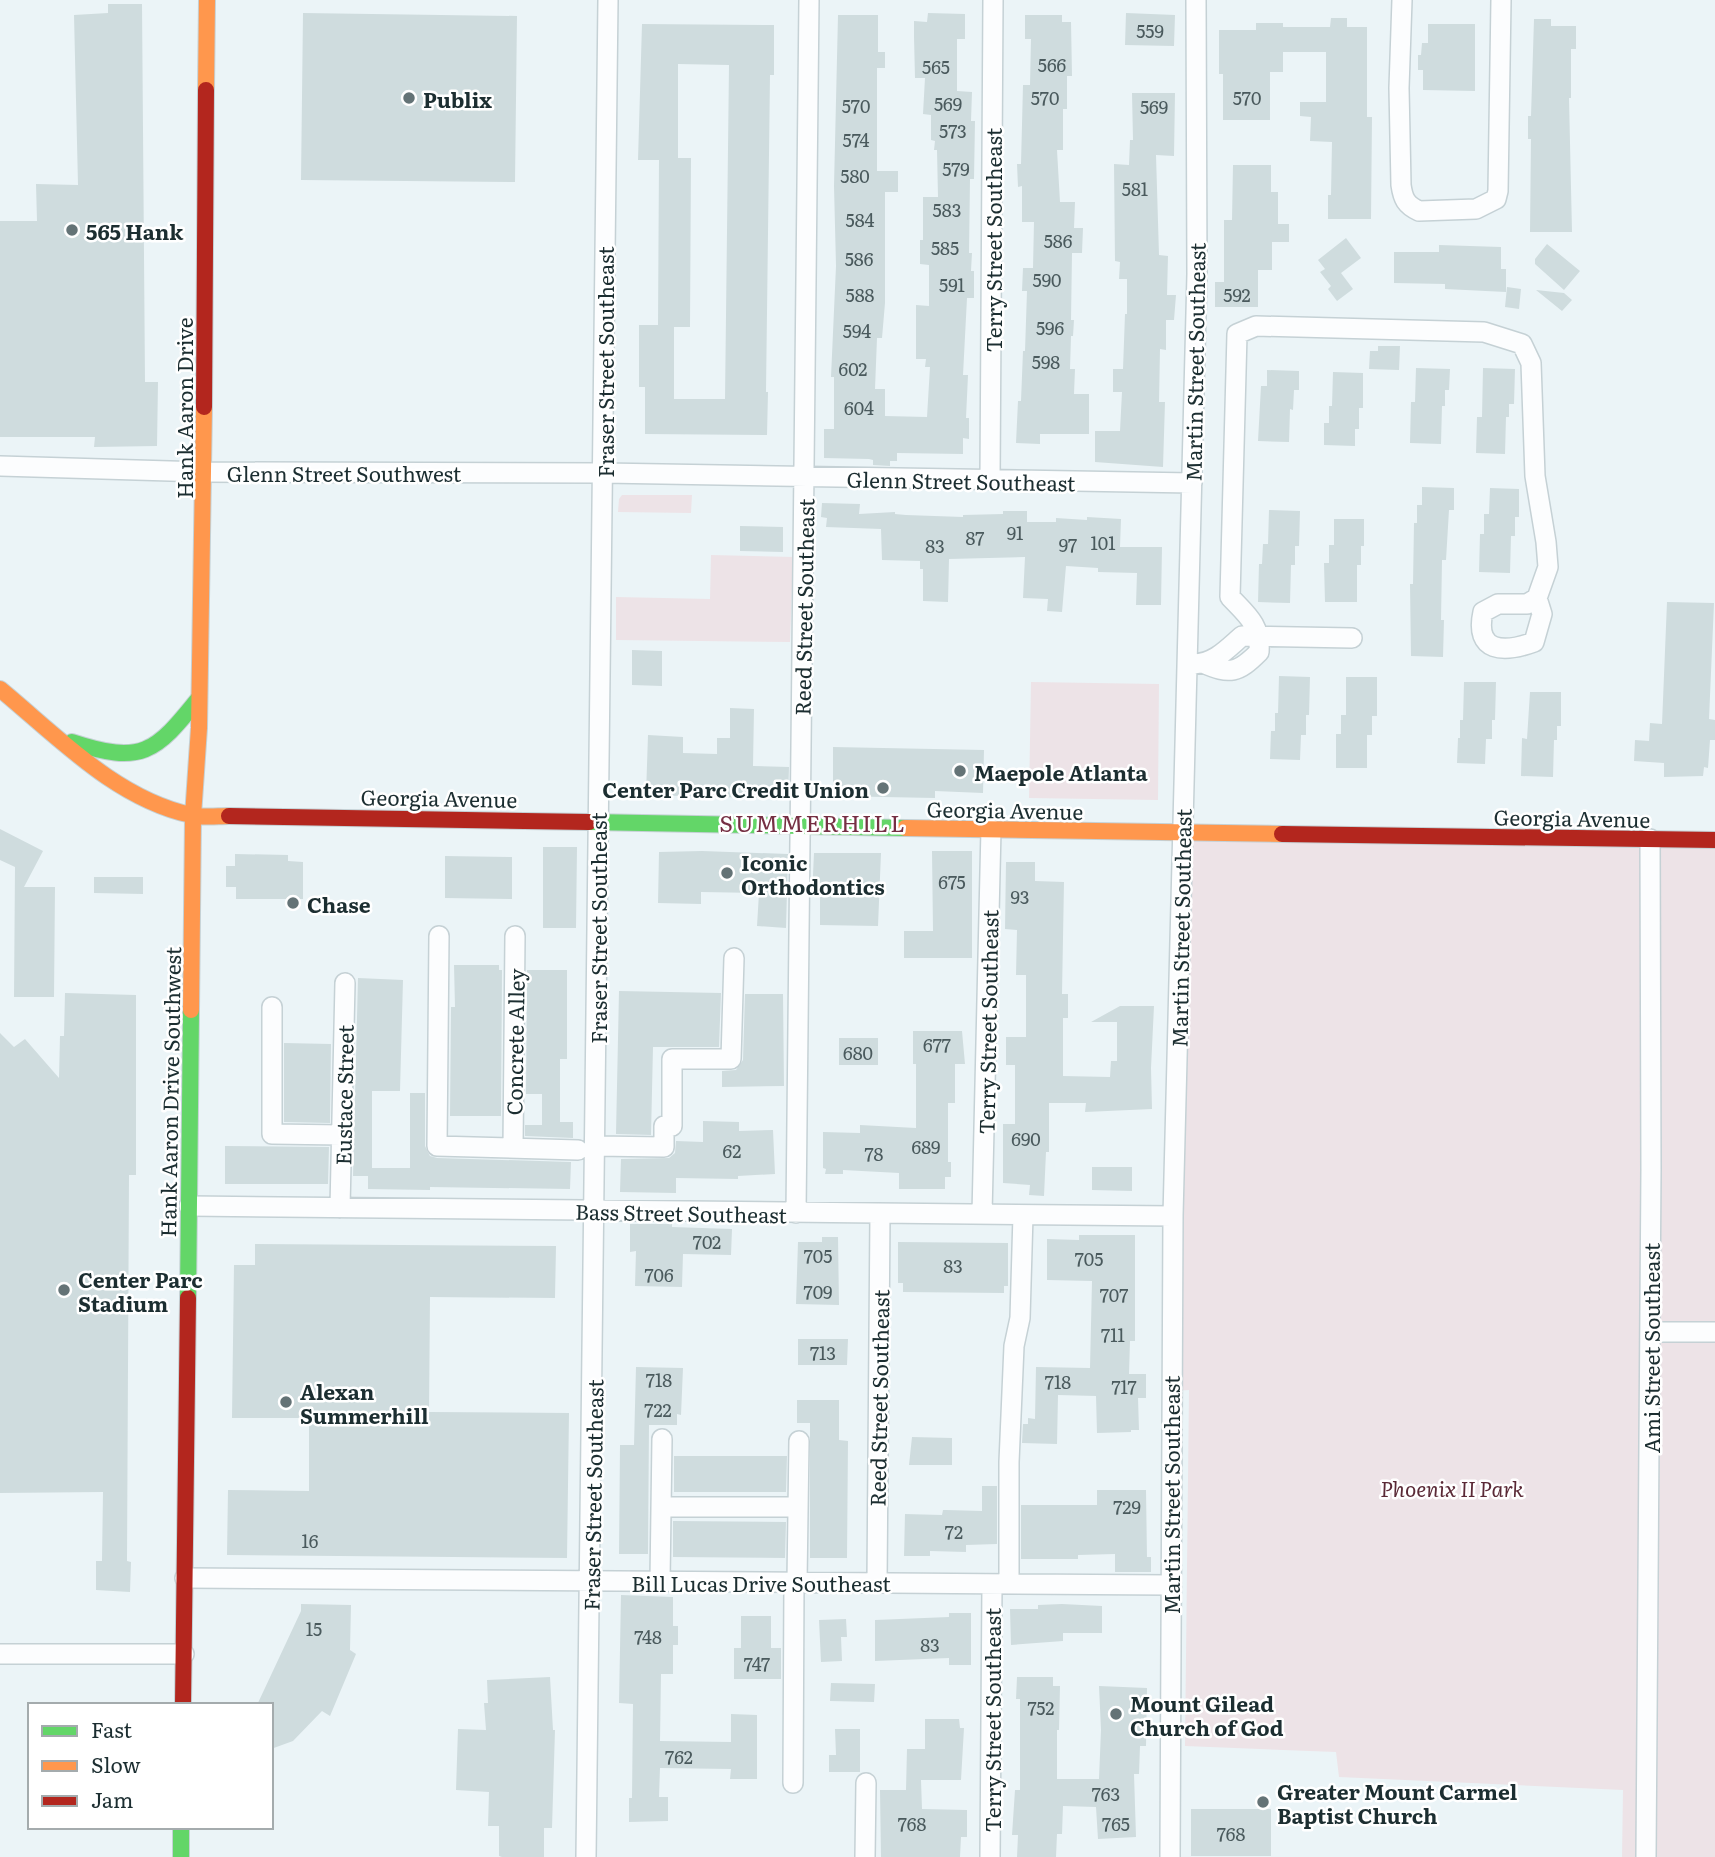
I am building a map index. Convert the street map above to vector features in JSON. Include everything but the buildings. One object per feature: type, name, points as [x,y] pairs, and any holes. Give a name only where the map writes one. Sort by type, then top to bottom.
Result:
[{"type":"main road","name":"Hank Aaron Drive","points":[[193,816],[200,698],[204,472],[207,0]]},
{"type":"main road","name":"Georgia Avenue","points":[[0,689],[103,774],[152,802],[193,816],[1715,840]]},
{"type":"main road","points":[[57,737],[99,752],[124,755],[148,751],[168,737],[200,698]]},
{"type":"main road","name":"Hank Aaron Drive Southwest","points":[[183,1703],[193,816]]},
{"type":"main road","points":[[181,1829],[181,1857]]},
{"type":"street","name":"Fraser Street Southeast","points":[[586,1857],[595,1211],[587,1148],[598,821],[608,0]]},
{"type":"street","name":"Reed Street Southeast","points":[[796,1213],[809,0]]},
{"type":"street","name":"Terry Street Southeast","points":[[990,480],[993,0]]},
{"type":"street","name":"Martin Street Southeast","points":[[1170,1857],[1173,1216],[1183,832],[1195,664],[1192,483],[1197,274],[1196,0]]},
{"type":"street","points":[[1402,0],[1399,88],[1403,198],[1419,211],[1476,209],[1496,199],[1501,0]]},
{"type":"street","points":[[1260,636],[1249,617],[1230,597],[1237,334],[1256,326],[1484,332],[1522,344],[1531,363],[1535,476],[1548,567],[1537,598]]},
{"type":"street","name":"Glenn Street Southwest","points":[[0,466],[204,472],[604,473]]},
{"type":"street","name":"Glenn Street Southeast","points":[[604,473],[1192,483]]},
{"type":"street","points":[[1195,664],[1219,656],[1242,636],[1352,638]]},
{"type":"street","name":"Terry Street Southeast","points":[[982,1214],[991,830]]},
{"type":"street","name":"Ami Street Southeast","points":[[1646,1857],[1650,839]]},
{"type":"street","points":[[439,936],[437,1146],[664,1147],[664,1126],[672,1126],[672,1059],[731,1059],[733,958]]},
{"type":"street","name":"Concrete Alley","points":[[513,1148],[515,936]]},
{"type":"street","name":"Eustace Street","points":[[340,1208],[345,983]]},
{"type":"street","points":[[272,1007],[272,1134],[342,1136]]},
{"type":"street","name":"Bass Street Southeast","points":[[189,1206],[1173,1216]]},
{"type":"street","name":"Reed Street Southeast","points":[[877,1583],[880,1214]]},
{"type":"street","name":"Terry Street Southeast","points":[[990,1857],[1001,1584],[1014,1346],[1020,1318],[1023,1215]]},
{"type":"street","points":[[1650,1332],[1715,1332]]},
{"type":"street","points":[[660,1581],[662,1439]]},
{"type":"street","points":[[793,1783],[799,1441]]},
{"type":"street","points":[[661,1507],[798,1507]]},
{"type":"street","name":"Bill Lucas Drive Southeast","points":[[185,1578],[1170,1585]]},
{"type":"street","points":[[0,1654],[184,1654]]},
{"type":"street","points":[[865,1857],[866,1783]]},
{"type":"green space","points":[[622,495],[692,495],[691,513],[618,512]]},
{"type":"green space","points":[[711,555],[793,557],[790,642],[616,640],[616,597],[710,599]]},
{"type":"green space","points":[[1031,682],[1159,684],[1158,800],[1029,798]]},
{"type":"green space","name":"Phoenix II Park","points":[[1181,835],[1715,848],[1715,1857],[1622,1857],[1623,1790],[1339,1777],[1336,1752],[1185,1746],[1189,1390],[1173,1391]]},
{"type":"traffic: fast","points":[[72,742],[115,753],[131,753],[145,749],[170,731],[199,698]]},
{"type":"traffic: fast","points":[[589,822],[905,828]]},
{"type":"traffic: fast","points":[[188,1298],[191,1010]]},
{"type":"traffic: fast","points":[[181,1829],[181,1857]]},
{"type":"traffic: slow","points":[[206,90],[207,0]]},
{"type":"traffic: slow","points":[[191,1010],[193,816],[199,728],[204,407]]},
{"type":"traffic: slow","points":[[0,689],[89,764],[138,795],[191,815],[229,816]]},
{"type":"traffic: slow","points":[[905,828],[1282,834]]},
{"type":"traffic: jam","points":[[204,407],[206,90]]},
{"type":"traffic: jam","points":[[229,816],[589,822]]},
{"type":"traffic: jam","points":[[1282,834],[1715,840]]},
{"type":"traffic: jam","points":[[183,1703],[188,1298]]},
{"type":"place","name":"Publix","points":[[409,98]]},
{"type":"place","name":"565 Hank","points":[[72,230]]},
{"type":"place","name":"Maepole Atlanta","points":[[960,771]]},
{"type":"place","name":"Center Parc Credit Union","points":[[883,788]]},
{"type":"place","name":"Iconic Orthodontics","points":[[727,873]]},
{"type":"place","name":"Chase","points":[[293,903]]},
{"type":"place","name":"Center Parc Stadium","points":[[64,1290]]},
{"type":"place","name":"Alexan Summerhill","points":[[286,1402]]},
{"type":"place","name":"Mount Gilead Church of God","points":[[1116,1714]]},
{"type":"place","name":"Greater Mount Carmel Baptist Church","points":[[1263,1802]]},
{"type":"district","name":"SUMMERHILL","points":[[813,822]]}]
